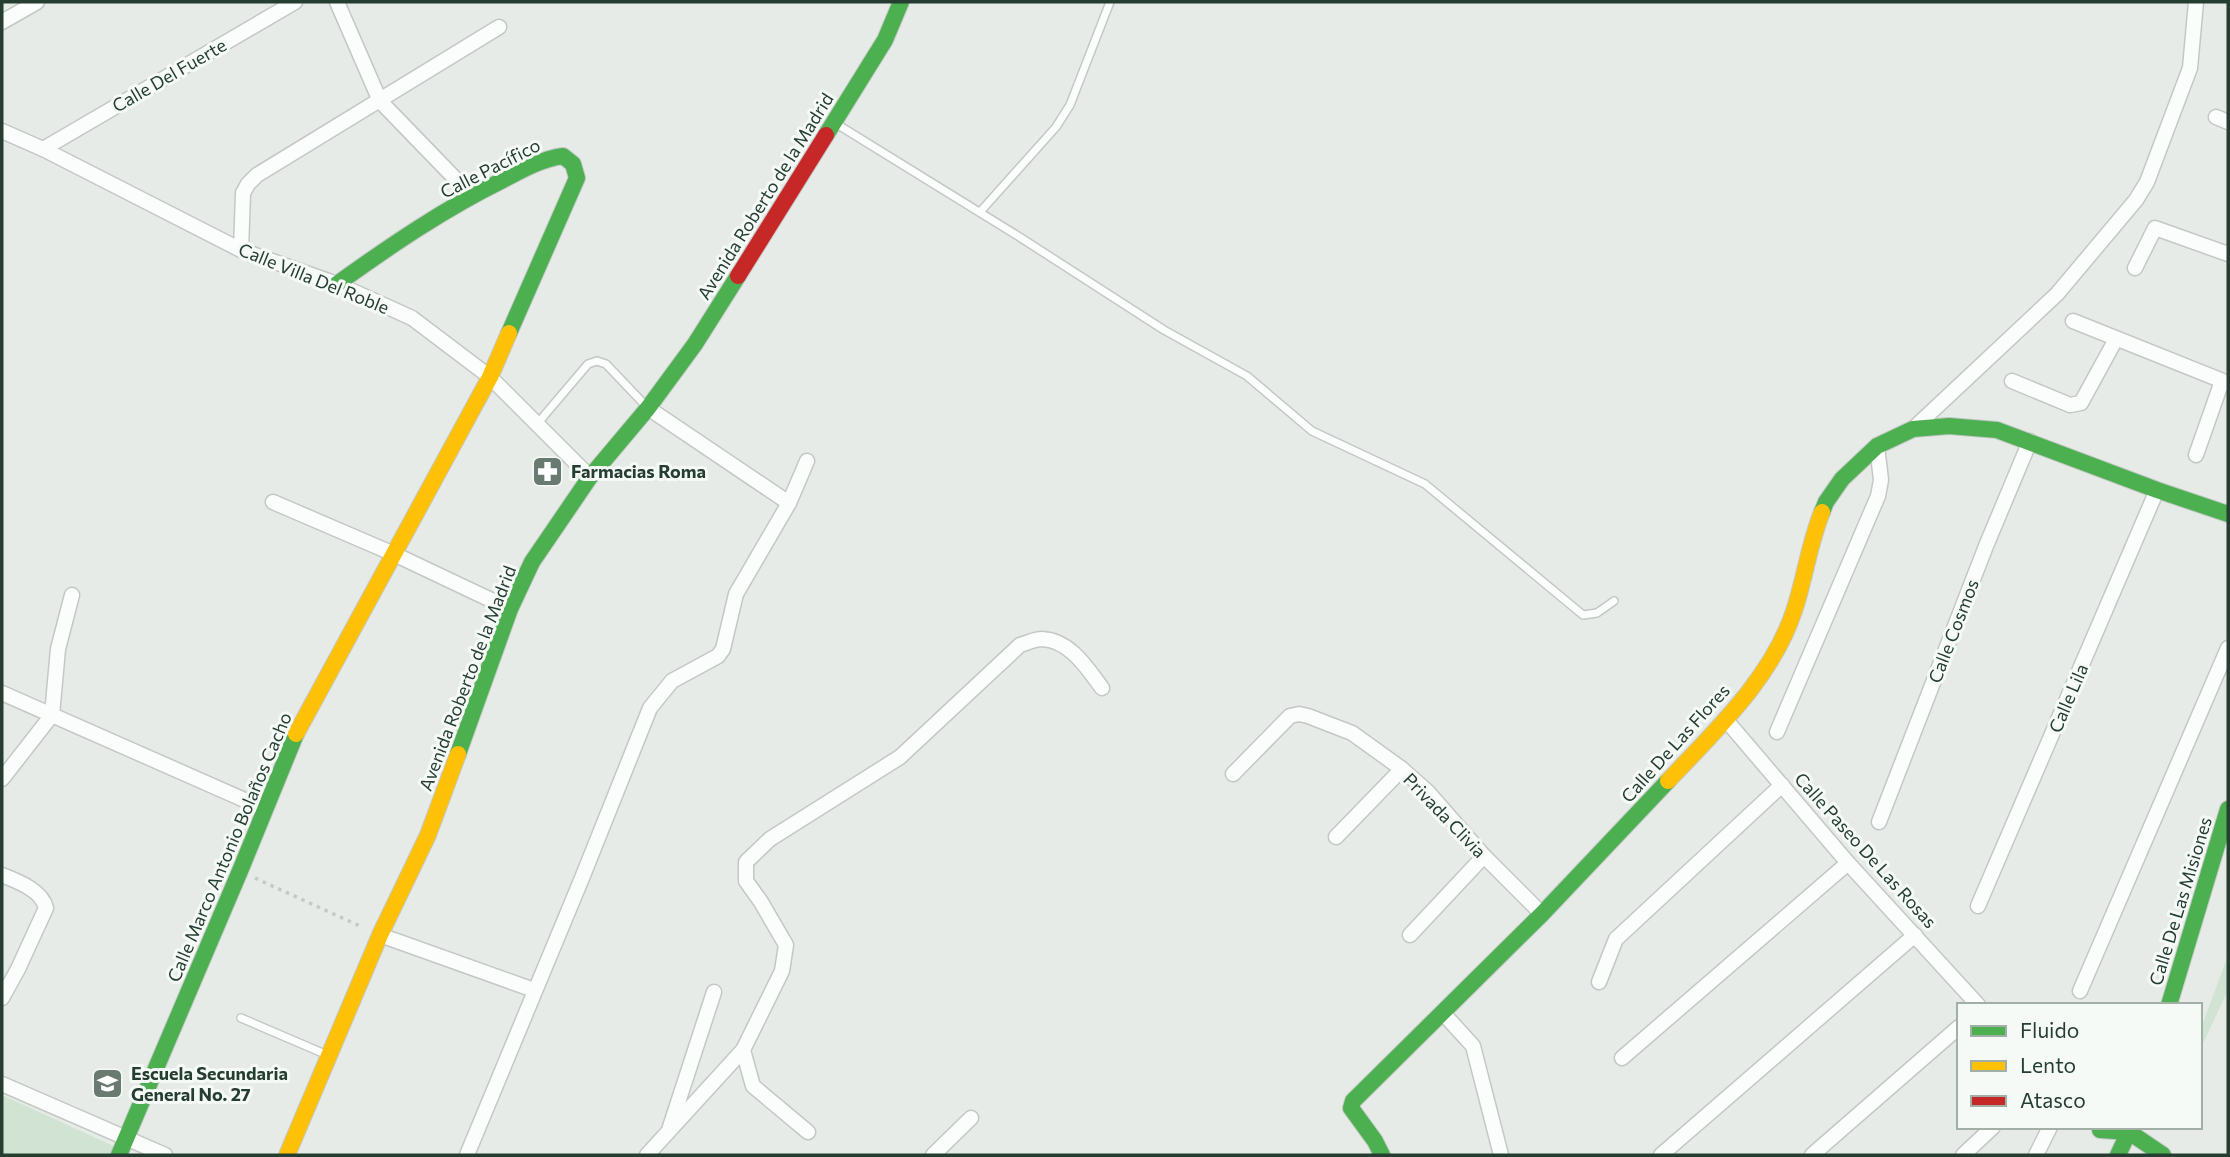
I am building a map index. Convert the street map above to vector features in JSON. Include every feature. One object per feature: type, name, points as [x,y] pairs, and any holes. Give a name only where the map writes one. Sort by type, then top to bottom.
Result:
[{"type":"street","points":[[2,22],[37,2]]},
{"type":"street","name":"Calle Del Fuerte","points":[[43,149],[295,2]]},
{"type":"street","points":[[337,2],[380,102],[471,195]]},
{"type":"street","name":"Avenida Roberto de la Madrid","points":[[287,1155],[380,935],[428,835],[510,609],[532,562],[590,477],[648,408],[695,344],[885,40],[901,2]]},
{"type":"street","points":[[1913,429],[2056,293],[2136,200],[2147,182],[2190,68],[2196,2]]},
{"type":"street","points":[[241,250],[243,193],[257,175],[499,27]]},
{"type":"street","name":"Calle Villa Del Roble","points":[[2,131],[43,149],[241,250],[337,284],[412,318],[490,377],[590,477]]},
{"type":"street","name":"Calle Pacífico","points":[[337,284],[471,195],[547,158],[563,156],[573,164],[577,178],[490,377]]},
{"type":"street","points":[[2135,268],[2155,228],[2228,254]]},
{"type":"street","points":[[2073,321],[2225,382],[2196,455]]},
{"type":"street","points":[[2012,381],[2070,405],[2081,403],[2116,339]]},
{"type":"street","name":"Calle Marco Antonio Bolaños Cacho","points":[[119,1155],[297,731],[490,377]]},
{"type":"street","points":[[648,408],[789,503]]},
{"type":"street","name":"Calle De Las Flores","points":[[1382,1155],[1352,1108],[1353,1101],[1542,914],[1726,720],[1780,645],[1794,612],[1826,502],[1842,479],[1877,446],[1913,429],[1969,426],[1997,430],[2228,514]]},
{"type":"street","name":"Calle Cosmos","points":[[1878,822],[1986,546],[2031,441]]},
{"type":"street","points":[[1777,732],[1878,496],[1880,473],[1877,446]]},
{"type":"street","points":[[467,1155],[650,708],[672,681],[718,656],[723,649],[736,594],[789,503],[807,461]]},
{"type":"street","name":"Calle Lila","points":[[1978,906],[2157,490]]},
{"type":"street","points":[[272,502],[394,554],[510,609]]},
{"type":"street","points":[[2,779],[52,715],[58,649],[72,595]]},
{"type":"street","points":[[647,1155],[743,1050],[782,971],[786,945],[746,881],[746,862],[770,839],[900,757],[1020,645],[1040,639],[1058,641],[1083,661],[1102,688]]},
{"type":"street","points":[[2080,991],[2228,648]]},
{"type":"street","points":[[2,693],[265,809]]},
{"type":"street","name":"Privada Clivia","points":[[1233,774],[1290,716],[1299,714],[1352,733],[1402,769],[1428,792],[1484,856],[1542,914]]},
{"type":"street","name":"Calle Paseo De Las Rosas","points":[[1726,720],[1848,863],[1976,1003]]},
{"type":"street","points":[[1336,838],[1402,769]]},
{"type":"street","points":[[1599,982],[1616,939],[1782,785]]},
{"type":"street","name":"Calle De Las Misiones","points":[[2170,1003],[2228,809]]},
{"type":"street","points":[[1410,935],[1484,856]]},
{"type":"street","points":[[1622,1058],[1848,863]]},
{"type":"street","points":[[2,875],[38,893],[44,899],[46,908],[2,998]]},
{"type":"street","points":[[380,935],[534,990]]},
{"type":"street","points":[[1661,1155],[1915,935]]},
{"type":"street","points":[[668,1132],[714,992]]},
{"type":"street","points":[[1443,1013],[1473,1046],[1501,1155]]},
{"type":"street","points":[[1812,1155],[1957,1029]]},
{"type":"street","points":[[743,1050],[753,1086],[808,1132]]},
{"type":"street","points":[[2,1084],[165,1155]]},
{"type":"street","points":[[933,1155],[971,1118]]},
{"type":"street","points":[[1963,1155],[1991,1129]]},
{"type":"street","points":[[2036,1155],[2049,1129]]},
{"type":"street","points":[[2099,1129],[2115,1155],[2130,1129],[2163,1155]]},
{"type":"lane","points":[[980,212],[1056,127],[1070,105],[1110,2]]},
{"type":"lane","points":[[834,123],[980,212],[1164,330],[1247,376],[1312,431],[1425,484],[1583,615],[1597,613],[1614,601]]},
{"type":"lane","points":[[537,425],[588,364],[597,361],[606,364],[648,408]]},
{"type":"lane","points":[[242,1018],[329,1055]]},
{"type":"path","points":[[240,872],[380,935]]},
{"type":"green space","points":[[2228,955],[2228,990],[2202,1046],[2202,1026]]},
{"type":"green space","points":[[2,1095],[120,1149],[118,1155],[2,1155]]},
{"type":"traffic: fast","points":[[826,135],[885,40],[901,2]]},
{"type":"traffic: fast","points":[[337,284],[397,242],[481,191],[532,165],[563,156],[573,164],[577,178],[509,333]]},
{"type":"traffic: fast","points":[[458,754],[510,609],[532,562],[590,477],[648,408],[695,344],[738,276]]},
{"type":"traffic: fast","points":[[1822,512],[1842,479],[1877,446],[1913,429],[1949,426],[1997,430],[2228,514]]},
{"type":"traffic: fast","points":[[119,1155],[296,734]]},
{"type":"traffic: fast","points":[[1382,1155],[1351,1108],[1353,1101],[1542,914],[1668,781]]},
{"type":"traffic: fast","points":[[2170,1003],[2228,809]]},
{"type":"traffic: fast","points":[[2118,1155],[2130,1129]]},
{"type":"traffic: fast","points":[[2100,1130],[2129,1132],[2163,1155]]},
{"type":"traffic: slow","points":[[296,734],[490,377],[509,333]]},
{"type":"traffic: slow","points":[[1668,781],[1723,723],[1772,659],[1794,611],[1822,512]]},
{"type":"traffic: slow","points":[[287,1155],[380,935],[428,835],[458,754]]},
{"type":"traffic: jam","points":[[738,276],[826,135]]},
{"type":"place","name":"Farmacias Roma","points":[[548,471]]},
{"type":"place","name":"Escuela Secundaria General No. 27","points":[[108,1083]]}]
